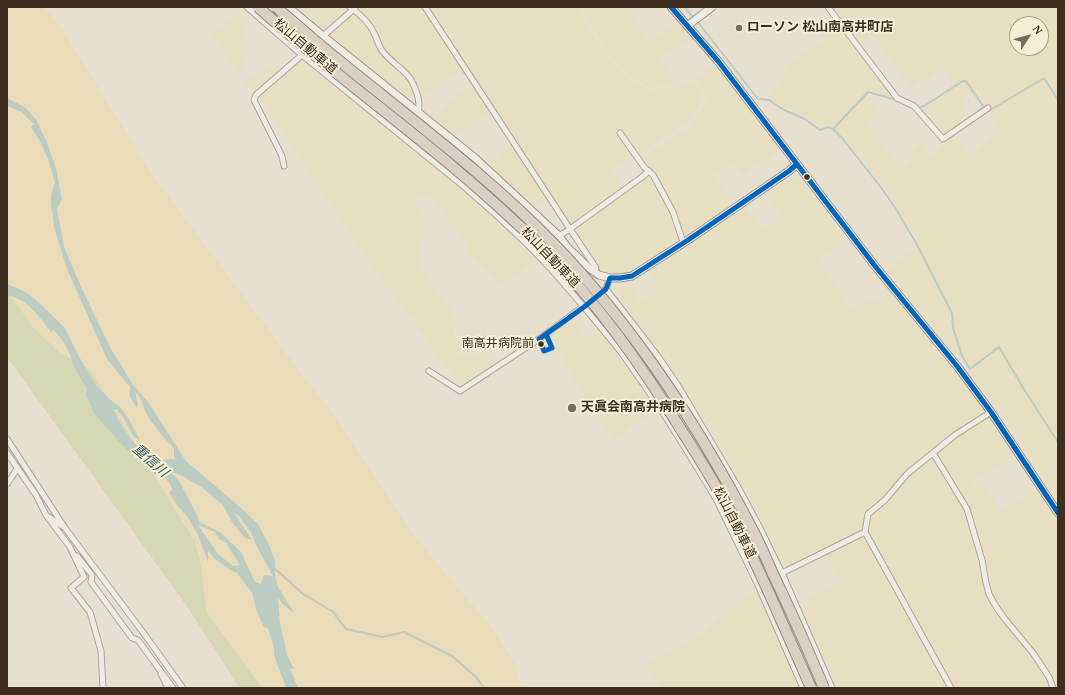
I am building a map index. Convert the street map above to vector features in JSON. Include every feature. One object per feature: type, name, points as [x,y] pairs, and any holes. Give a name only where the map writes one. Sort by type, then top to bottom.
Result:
[{"type":"highway","name":"松山自動車道","points":[[258,7],[328,66],[451,165],[502,209],[584,292],[624,343],[661,397],[702,463],[740,531],[774,602],[811,688]]},
{"type":"highway","name":"松山自動車道","points":[[276,7],[335,57],[458,156],[509,201],[554,244],[592,285],[628,330],[671,390],[713,457],[751,527],[824,688]]},
{"type":"street","points":[[247,7],[302,55],[462,185],[496,215],[528,245],[584,307],[621,352],[658,405],[716,499],[757,583],[803,688]]},
{"type":"street","points":[[288,7],[475,158],[559,236],[567,247],[589,268],[610,278],[632,276],[783,175],[797,164]]},
{"type":"street","points":[[425,7],[596,268],[595,272]]},
{"type":"street","points":[[671,7],[718,61],[875,266],[957,366],[991,412],[1058,513]]},
{"type":"street","points":[[687,26],[712,7]]},
{"type":"street","points":[[828,7],[897,98],[914,106],[943,139],[988,108]]},
{"type":"street","points":[[323,36],[353,8],[372,29],[382,50],[409,76],[420,104],[420,109],[418,112]]},
{"type":"street","points":[[284,166],[282,156],[254,100],[256,95],[302,55]]},
{"type":"street","points":[[620,133],[644,167],[652,175],[673,212],[683,242]]},
{"type":"street","points":[[559,236],[649,171]]},
{"type":"street","points":[[429,371],[460,391],[539,339],[584,307],[606,289],[610,278]]},
{"type":"street","points":[[606,289],[657,355],[677,384],[738,488],[782,573],[832,688]]},
{"type":"street","points":[[951,688],[865,532],[868,514],[885,500],[907,474],[955,435],[991,412]]},
{"type":"street","points":[[7,439],[65,528],[183,688]]},
{"type":"street","points":[[7,453],[36,495],[46,515],[92,575],[91,582],[132,638],[138,640],[153,659],[173,688]]},
{"type":"street","points":[[933,453],[967,509],[982,560],[989,594],[1004,618],[1033,653],[1049,678],[1053,688]]},
{"type":"street","points":[[7,484],[17,469]]},
{"type":"street","points":[[46,515],[65,528]]},
{"type":"street","points":[[782,573],[865,532]]},
{"type":"street","points":[[70,547],[84,577],[71,588],[90,612],[101,651],[103,688]]},
{"type":"street","points":[[145,635],[146,644],[168,688]]},
{"type":"shaded area","points":[[296,7],[349,8],[336,20],[322,28]]},
{"type":"shaded area","points":[[358,7],[421,7],[461,69],[420,99],[417,85],[414,80],[383,48],[375,29]]},
{"type":"shaded area","points":[[428,7],[577,7],[614,66],[632,80],[649,90],[682,87],[692,81],[704,98],[687,121],[640,155],[622,131],[617,134],[632,156],[612,170],[624,188],[573,225]]},
{"type":"shaded area","points":[[581,7],[635,7],[629,12],[650,41],[678,22],[690,35],[690,38],[659,58],[674,78],[676,84],[650,87],[617,65],[607,52]]},
{"type":"shaded area","points":[[832,7],[1058,7],[1058,501],[1005,418],[986,392],[887,270],[920,245],[895,201],[836,128],[830,124],[821,126],[818,125],[805,116],[770,99],[791,62],[845,25]],"holes":[[[873,35],[911,88],[925,77],[928,80],[943,69],[956,87],[922,111],[944,135],[971,117],[960,101],[977,89],[991,111],[988,113],[1001,131],[970,154],[954,135],[947,140],[949,142],[931,156],[920,143],[910,151],[914,157],[900,169],[868,125],[881,114],[870,97],[869,94],[871,91],[893,97],[857,49]]]},
{"type":"shaded area","points":[[244,11],[248,23],[241,28],[250,48],[239,74],[211,34]]},
{"type":"shaded area","points":[[353,12],[364,22],[373,34],[376,46],[380,52],[407,77],[414,94],[408,99],[332,39],[331,33],[333,30]]},
{"type":"shaded area","points":[[300,60],[467,193],[534,257],[535,260],[501,284],[470,256],[467,244],[435,201],[426,197],[425,194],[416,195],[415,199],[418,210],[426,223],[420,250],[421,267],[426,277],[455,315],[456,326],[453,334],[464,348],[457,352],[463,356],[467,356],[474,355],[483,350],[486,354],[488,354],[493,365],[462,386],[440,361],[429,345],[425,336],[419,331],[414,319],[406,314],[312,178],[259,97],[262,92]]},
{"type":"shaded area","points":[[273,63],[280,72],[254,95],[244,82]]},
{"type":"shaded area","points":[[715,64],[780,149],[761,164],[759,163],[744,174],[732,163],[713,176],[733,204],[684,236],[675,211],[652,170],[642,159],[690,126],[709,98],[695,79]]},
{"type":"shaded area","points":[[472,85],[490,110],[462,131],[453,135],[431,117]]},
{"type":"shaded area","points":[[511,143],[547,197],[537,205],[512,186],[489,164]]},
{"type":"shaded area","points":[[649,177],[670,212],[680,239],[626,273],[612,274],[602,271],[573,229]]},
{"type":"shaded area","points":[[792,178],[801,180],[846,240],[818,259],[852,308],[891,294],[977,401],[1014,457],[972,480],[975,485],[988,489],[1000,510],[1037,490],[1058,523],[1058,688],[837,688],[801,601],[826,588],[841,584],[823,548],[788,566],[784,565],[739,477],[692,400],[661,353],[619,296],[619,292],[630,285],[639,301],[659,291],[648,272],[746,208],[764,229],[782,215],[767,194]]},
{"type":"shaded area","points":[[574,318],[585,339],[599,331],[656,406],[656,409],[614,440],[582,393],[565,363],[552,334]]},
{"type":"shaded area","points":[[758,592],[800,688],[662,688],[647,665],[705,631],[736,604],[748,596]]},
{"type":"green space","points":[[7,294],[11,296],[34,328],[59,352],[90,369],[194,540],[200,558],[207,612],[262,688],[239,688],[186,605],[7,357]]},
{"type":"sand","points":[[7,7],[44,7],[61,27],[152,174],[337,419],[411,531],[496,632],[517,668],[516,675],[523,688],[262,688],[207,612],[200,558],[194,540],[90,369],[60,352],[34,328],[11,296],[7,294]]},
{"type":"water","name":"重信川","points":[[7,98],[26,108],[37,121],[47,143],[56,168],[62,199],[57,209],[64,247],[82,289],[111,349],[133,385],[148,402],[186,461],[258,524],[269,545],[275,561],[277,585],[294,613],[278,598],[280,623],[287,655],[294,669],[290,669],[298,688],[286,688],[274,655],[274,647],[268,628],[264,627],[257,612],[252,593],[237,573],[214,558],[208,550],[208,562],[198,535],[187,516],[177,505],[169,492],[172,490],[168,481],[156,472],[156,475],[146,464],[122,445],[94,413],[86,395],[87,389],[73,366],[70,354],[63,341],[53,329],[52,333],[27,305],[15,297],[7,295],[7,284],[24,291],[36,300],[65,328],[78,355],[97,387],[121,408],[130,421],[140,440],[134,437],[117,410],[111,408],[125,431],[144,455],[160,466],[163,464],[163,460],[176,459],[174,456],[174,448],[145,412],[140,398],[135,392],[138,404],[137,408],[130,397],[130,387],[107,359],[67,269],[54,227],[51,195],[55,182],[48,159],[40,141],[31,127],[34,124],[22,112],[7,106]],"holes":[[[169,471],[200,486],[223,505],[232,522],[245,538],[252,540],[234,513],[239,516],[251,532],[255,543],[273,576],[264,575],[261,584],[255,582],[242,553],[220,532],[199,522],[197,515],[178,479]],[[198,525],[215,532],[219,539],[226,543],[240,565],[233,566],[218,554]]]},
{"type":"waterway","points":[[684,7],[694,18]]},
{"type":"waterway","points":[[697,21],[758,99],[769,100],[784,110],[805,119],[820,130],[828,127],[833,129],[842,138],[880,186],[896,209],[916,243],[952,313],[953,328],[962,356],[970,369],[999,347],[1058,442]]},
{"type":"waterway","points":[[918,108],[924,106],[963,81],[966,81],[987,112],[1044,78],[1058,100]]},
{"type":"waterway","points":[[833,129],[868,92],[897,100]]},
{"type":"waterway","points":[[273,567],[302,593],[333,612],[346,629],[383,637],[404,632],[452,656],[476,677],[484,688]]},
{"type":"transit line","points":[[671,7],[718,61],[875,266],[957,366],[991,412],[1058,513]]},
{"type":"transit line","points":[[546,334],[606,289],[610,278],[632,276],[688,240],[797,164]]},
{"type":"transit line","points":[[546,334],[552,348],[544,351],[539,339],[546,334]]},
{"type":"place","name":"ローソン 松山南高井町店","points":[[739,28]]},
{"type":"place","name":"南高井病院前","points":[[541,344]]},
{"type":"place","name":"天眞会南高井病院","points":[[572,408]]}]
